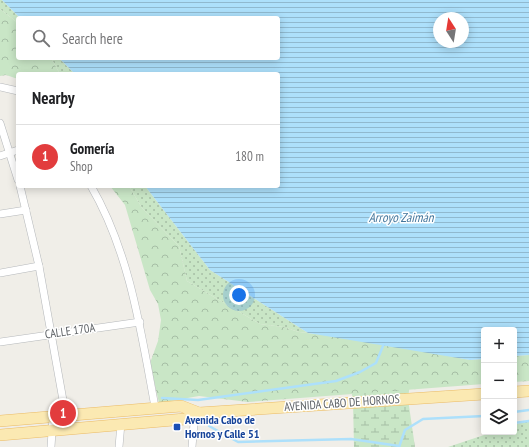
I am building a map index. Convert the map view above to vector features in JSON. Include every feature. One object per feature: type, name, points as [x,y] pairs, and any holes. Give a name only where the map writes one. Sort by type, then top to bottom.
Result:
[{"type":"main road","points":[[517,392],[529,391]]},
{"type":"main road","name":"AVENIDA CABO DE HORNOS","points":[[0,434],[185,419],[199,413],[481,394]]},
{"type":"main road","name":"AVENIDA CABO DE HORNOS","points":[[0,421],[66,417],[155,407],[181,406],[199,413]]},
{"type":"street","points":[[0,87],[16,91]]},
{"type":"street","points":[[0,123],[14,152],[16,166]]},
{"type":"street","points":[[0,156],[14,152]]},
{"type":"street","points":[[20,188],[40,266],[66,417]]},
{"type":"street","points":[[92,188],[116,241],[140,322],[155,407]]},
{"type":"street","points":[[0,214],[26,210]]},
{"type":"street","points":[[0,274],[40,266]]},
{"type":"street","name":"CALLE 170A","points":[[0,342],[140,322]]},
{"type":"street","points":[[192,447],[194,423],[199,413]]},
{"type":"street","points":[[51,447],[53,417]]},
{"type":"street","points":[[119,447],[120,424]]},
{"type":"green space","points":[[0,0],[2,0],[18,16],[16,16],[16,21],[0,9]]},
{"type":"green space","points":[[0,9],[16,21],[16,60],[52,60],[59,72],[16,72],[16,78],[6,75],[0,76]]},
{"type":"green space","points":[[52,60],[61,60],[73,72],[59,72]]},
{"type":"green space","points":[[112,188],[130,188],[142,208],[179,246],[187,281],[260,324],[283,327],[299,332],[374,341],[470,360],[481,359],[481,384],[248,402],[199,396],[159,403],[150,363],[158,341],[161,320],[158,304],[150,290],[125,205]]},
{"type":"green space","points":[[130,188],[147,188],[210,270],[308,333],[283,327],[260,324],[187,281],[179,246],[142,208]]},
{"type":"green space","points":[[529,355],[529,381],[517,382],[517,356]]},
{"type":"green space","points":[[412,367],[408,399],[415,447],[354,447],[353,402],[349,373]]},
{"type":"green space","points":[[529,420],[529,447],[448,447],[484,435],[517,435],[517,424]]},
{"type":"water","name":"Arroyo Zaimán","points":[[2,0],[529,0],[529,355],[517,356],[517,327],[481,327],[481,359],[470,360],[308,333],[210,270],[147,188],[280,188],[280,72],[73,72],[61,60],[280,60],[280,16],[18,16]]},
{"type":"waterway","points":[[162,398],[198,400],[336,381],[360,372],[376,363],[383,346]]},
{"type":"waterway","points":[[517,412],[529,410]]},
{"type":"waterway","points":[[399,447],[405,430],[423,419],[481,416]]},
{"type":"waterway","points":[[517,423],[529,421]]},
{"type":"waterway","points":[[209,426],[238,442],[351,439],[399,446]]},
{"type":"place","name":"Gomería","points":[[63,413]]},
{"type":"place","name":"Avenida Cabo de Hornos y Calle 51","points":[[177,427]]}]
